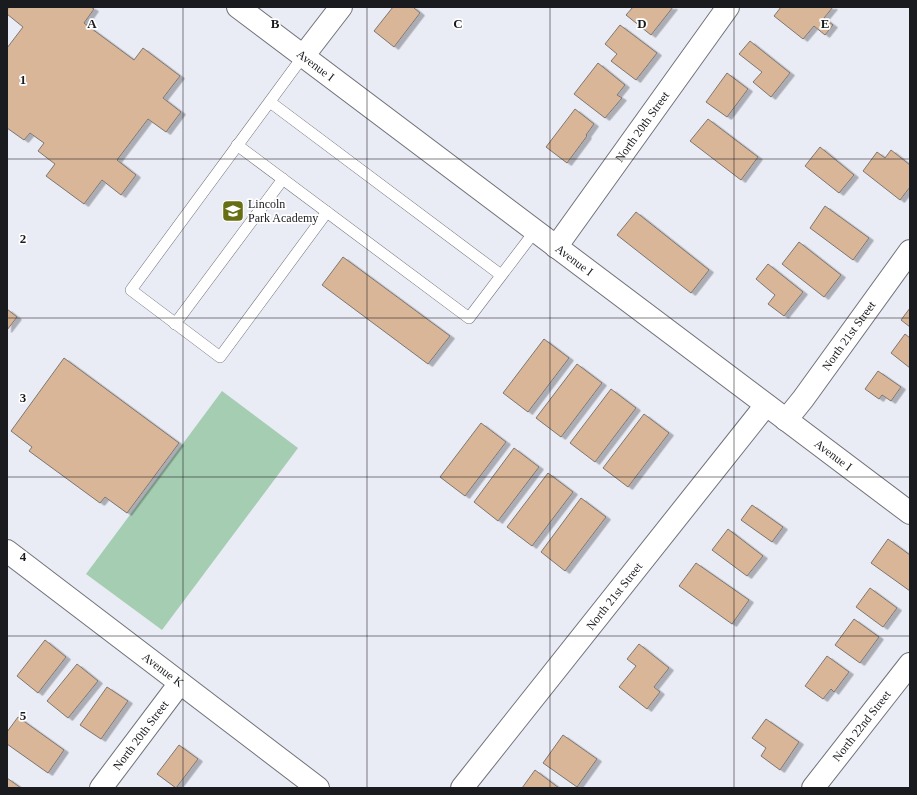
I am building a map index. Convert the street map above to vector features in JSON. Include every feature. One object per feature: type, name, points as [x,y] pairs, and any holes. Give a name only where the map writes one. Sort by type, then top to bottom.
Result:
[{"type":"street","name":"Avenue I","points":[[238,7],[304,55],[556,247],[910,513]]},
{"type":"street","points":[[304,55],[341,7]]},
{"type":"street","name":"North 20th Street","points":[[556,247],[728,7]]},
{"type":"street","name":"North 21st Street","points":[[786,420],[910,251]]},
{"type":"street","name":"North 21st Street","points":[[462,788],[766,405]]},
{"type":"street","name":"Avenue K","points":[[7,551],[318,788]]},
{"type":"street","name":"North 22nd Street","points":[[814,788],[910,664]]},
{"type":"street","name":"North 20th Street","points":[[102,788],[180,684]]},
{"type":"lane","points":[[304,55],[131,290],[220,357],[327,212]]},
{"type":"lane","points":[[270,102],[501,276]]},
{"type":"lane","points":[[237,145],[468,318],[535,231]]},
{"type":"lane","points":[[175,324],[283,179]]},
{"type":"green space","points":[[222,391],[298,448],[162,630],[86,574]]},
{"type":"building","points":[[8,7],[91,7],[94,9],[84,23],[134,60],[143,48],[180,76],[163,98],[181,112],[166,132],[148,119],[117,160],[136,175],[121,195],[102,180],[84,204],[46,176],[55,164],[38,151],[44,143],[30,133],[24,140],[7,128],[7,48],[23,27],[7,14]]},
{"type":"building","points":[[393,7],[413,7],[420,13],[394,47],[374,31]]},
{"type":"building","points":[[633,7],[673,7],[651,35],[626,15]]},
{"type":"building","points":[[781,7],[833,7],[824,18],[833,25],[825,35],[814,26],[803,39],[774,16]]},
{"type":"building","points":[[620,25],[657,53],[636,80],[611,61],[617,54],[605,44]]},
{"type":"building","points":[[750,41],[790,73],[771,97],[753,82],[762,72],[739,54]]},
{"type":"building","points":[[598,63],[625,85],[617,95],[622,98],[605,118],[574,94]]},
{"type":"building","points":[[727,73],[748,89],[727,117],[706,102]]},
{"type":"building","points":[[575,109],[594,124],[567,163],[546,147]]},
{"type":"building","points":[[708,119],[758,157],[741,180],[690,141]]},
{"type":"building","points":[[820,147],[854,175],[839,193],[805,166]]},
{"type":"building","points":[[891,150],[910,165],[910,187],[900,200],[863,171],[877,152],[885,158]]},
{"type":"building","points":[[825,206],[869,238],[853,260],[810,228]]},
{"type":"building","points":[[636,212],[709,270],[691,293],[617,235]]},
{"type":"building","points":[[799,242],[841,275],[824,297],[782,264]]},
{"type":"building","points":[[343,257],[450,336],[428,364],[322,285]]},
{"type":"building","points":[[768,264],[803,292],[784,316],[768,304],[775,295],[756,279]]},
{"type":"building","points":[[910,308],[910,327],[901,320]]},
{"type":"building","points":[[7,309],[17,317],[7,330]]},
{"type":"building","points":[[905,334],[910,338],[910,368],[891,353]]},
{"type":"building","points":[[544,339],[569,358],[528,412],[503,393]]},
{"type":"building","points":[[64,358],[179,443],[127,513],[105,497],[100,503],[29,451],[32,447],[11,431]]},
{"type":"building","points":[[577,364],[602,383],[561,437],[536,418]]},
{"type":"building","points":[[878,371],[901,387],[891,401],[882,395],[879,399],[865,389]]},
{"type":"building","points":[[611,389],[636,408],[595,462],[570,443]]},
{"type":"building","points":[[644,414],[669,433],[628,487],[603,468]]},
{"type":"building","points":[[481,423],[506,442],[465,496],[440,477]]},
{"type":"building","points":[[514,448],[539,467],[498,521],[474,502]]},
{"type":"building","points":[[548,473],[573,492],[532,546],[507,527]]},
{"type":"building","points":[[581,498],[606,517],[565,571],[541,552]]},
{"type":"building","points":[[752,505],[783,527],[772,542],[741,520]]},
{"type":"building","points":[[728,529],[763,556],[747,576],[712,550]]},
{"type":"building","points":[[888,539],[910,555],[910,591],[871,563]]},
{"type":"building","points":[[696,563],[749,600],[732,624],[679,586]]},
{"type":"building","points":[[870,588],[897,608],[883,627],[856,607]]},
{"type":"building","points":[[854,619],[879,637],[860,663],[835,645]]},
{"type":"building","points":[[45,640],[66,657],[38,693],[17,676]]},
{"type":"building","points":[[639,644],[669,668],[654,687],[660,692],[647,709],[619,687],[636,666],[627,659]]},
{"type":"building","points":[[827,656],[849,672],[834,692],[831,689],[823,699],[805,686]]},
{"type":"building","points":[[77,664],[98,681],[68,718],[47,701]]},
{"type":"building","points":[[107,687],[128,701],[101,739],[80,725]]},
{"type":"building","points":[[18,717],[64,750],[48,773],[7,744],[7,732]]},
{"type":"building","points":[[766,719],[799,742],[780,770],[761,756],[766,748],[752,738]]},
{"type":"building","points":[[563,735],[597,759],[577,787],[543,763]]},
{"type":"building","points":[[179,745],[198,759],[176,788],[157,774]]},
{"type":"building","points":[[535,770],[559,788],[522,788]]},
{"type":"building","points":[[7,778],[21,788],[7,788]]},
{"type":"place","name":"Lincoln Park Academy","points":[[233,211]]}]
